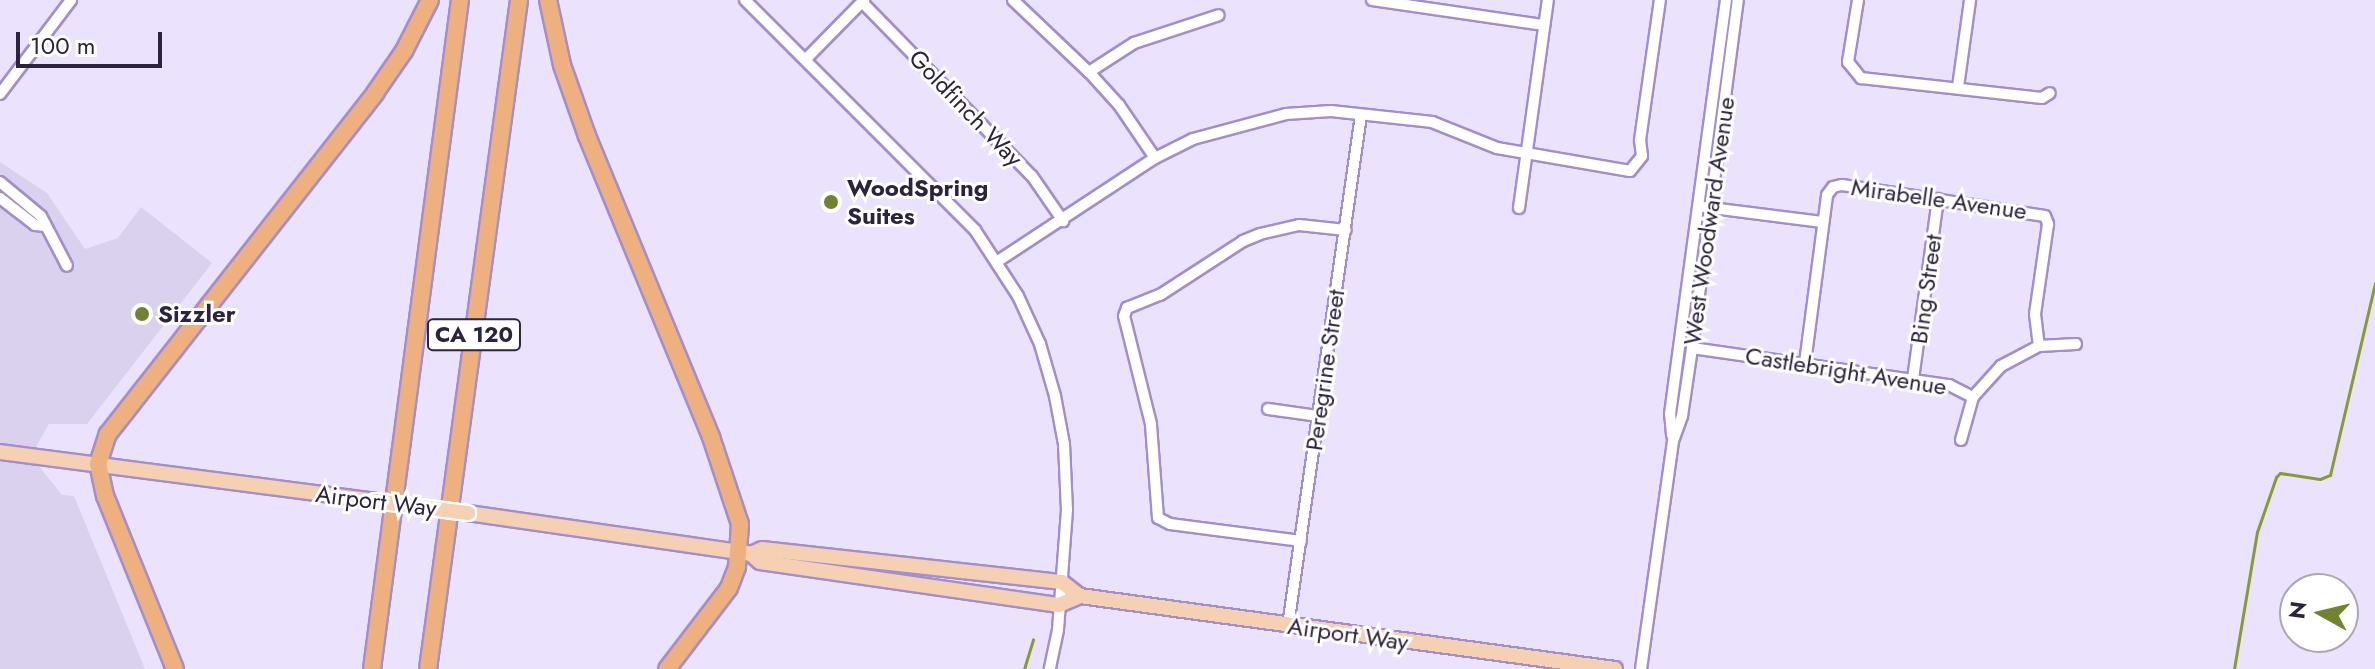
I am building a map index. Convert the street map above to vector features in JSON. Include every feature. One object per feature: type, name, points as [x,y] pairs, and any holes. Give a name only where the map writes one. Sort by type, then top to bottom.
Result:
[{"type":"highway","points":[[175,669],[105,496],[98,464],[108,434],[375,93],[404,51],[430,0]]},
{"type":"highway","name":"CA 120","points":[[372,669],[460,0]]},
{"type":"highway","name":"CA 120","points":[[428,669],[519,0]]},
{"type":"highway","points":[[548,0],[562,65],[587,136],[736,505],[745,553],[729,588],[667,669]]},
{"type":"main road","name":"Airport Way","points":[[0,452],[468,513],[745,553],[762,549],[1062,582],[1080,596],[1615,669]]},
{"type":"main road","name":"Airport Way","points":[[745,553],[760,562],[1059,605]]},
{"type":"main road","points":[[1059,605],[1080,596]]},
{"type":"street","points":[[0,94],[71,0]]},
{"type":"street","points":[[745,0],[965,220],[998,261],[1040,344],[1055,396],[1068,488],[1062,582],[1050,669]]},
{"type":"street","points":[[1013,0],[1119,105],[1155,158]]},
{"type":"street","points":[[1372,0],[1544,25]]},
{"type":"street","points":[[1519,208],[1548,0]]},
{"type":"street","points":[[998,261],[1155,158],[1193,139],[1251,121],[1309,112],[1443,124],[1488,145],[1630,171],[1639,163],[1660,0]]},
{"type":"street","name":"West Woodward Avenue","points":[[1673,441],[1670,414],[1726,0]]},
{"type":"street","name":"West Woodward Avenue","points":[[1641,669],[1673,441],[1682,416],[1692,348],[1738,0]]},
{"type":"street","points":[[1858,0],[1848,62],[1861,78],[2042,98],[2050,93]]},
{"type":"street","points":[[1958,87],[1970,0]]},
{"type":"street","points":[[806,59],[863,1]]},
{"type":"street","name":"Goldfinch Way","points":[[863,1],[1032,176],[1063,221]]},
{"type":"street","points":[[1089,72],[1134,43],[1219,15]]},
{"type":"street","name":"Peregrine Street","points":[[1288,626],[1361,115]]},
{"type":"street","points":[[0,182],[41,216],[67,266]]},
{"type":"street","name":"Mirabelle Avenue","points":[[1805,363],[1827,195],[1833,187],[1842,185],[2045,216],[2048,224],[2035,314],[2039,346]]},
{"type":"street","points":[[0,198],[35,225],[45,226]]},
{"type":"street","name":"Bing Street","points":[[1913,379],[1938,199]]},
{"type":"street","points":[[1698,206],[1823,222]]},
{"type":"street","points":[[1301,541],[1170,524],[1158,518],[1151,424],[1124,316],[1127,308],[1160,295],[1243,241],[1260,234],[1299,225],[1346,230]]},
{"type":"street","name":"Castlebright Avenue","points":[[1692,348],[1949,385],[1973,397],[2001,366],[2039,346],[2076,344]]},
{"type":"street","points":[[1961,440],[1973,397]]},
{"type":"street","points":[[1268,409],[1318,416]]},
{"type":"shaded area","points":[[0,162],[47,193],[85,249],[118,238],[141,207],[212,263],[87,424],[49,424],[33,452],[0,448]]},
{"type":"shaded area","points":[[0,456],[33,459],[62,495],[74,496],[145,669],[0,669]]},
{"type":"waterway","points":[[2234,669],[2257,532],[2276,477],[2280,473],[2320,479],[2330,475],[2375,283]]},
{"type":"waterway","points":[[1024,669],[1033,639]]},
{"type":"place","name":"WoodSpring Suites","points":[[831,202]]},
{"type":"place","name":"Sizzler","points":[[142,314]]}]
